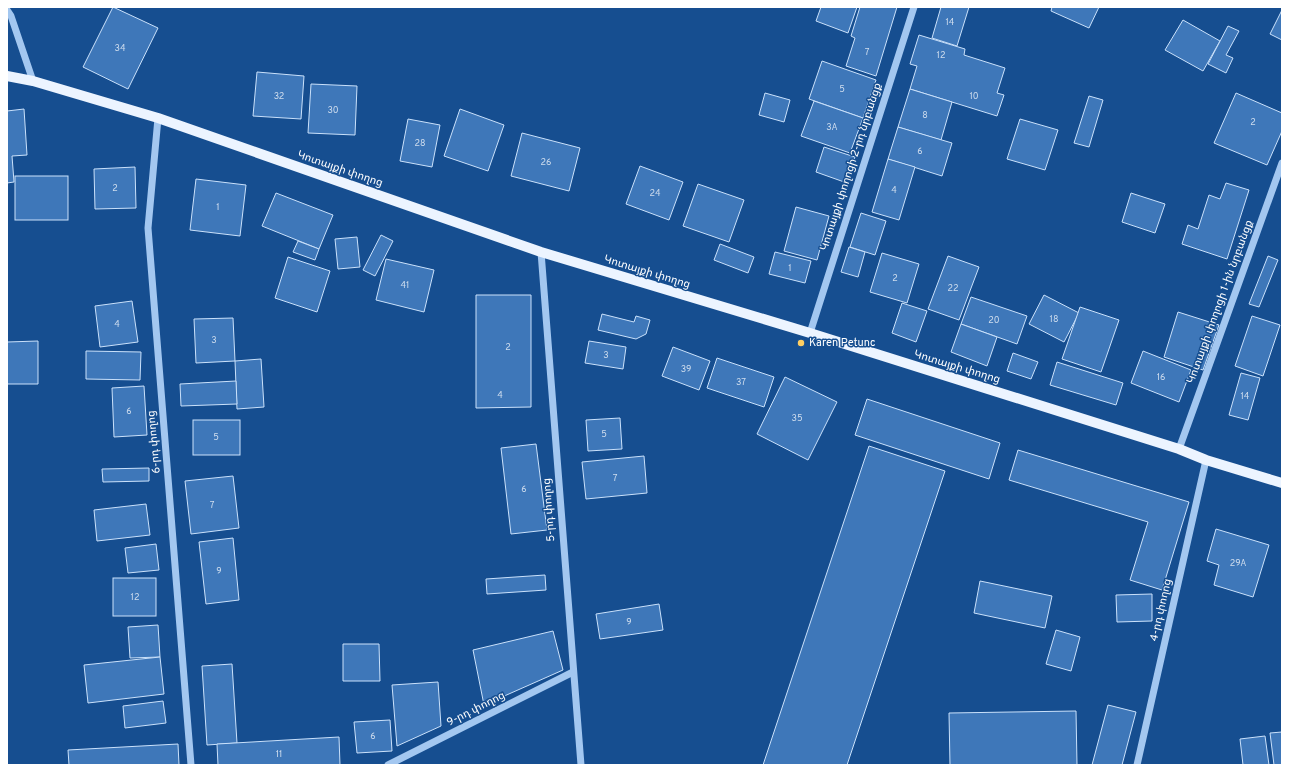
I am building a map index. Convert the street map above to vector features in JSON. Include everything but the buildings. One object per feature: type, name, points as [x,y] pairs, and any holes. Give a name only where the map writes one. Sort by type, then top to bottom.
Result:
[{"type":"main road","name":"Կոտայքի փողոց","points":[[7,76],[33,81],[158,118],[541,252],[810,333],[1179,449],[1206,460],[1282,483]]},
{"type":"street","name":"Կոտայքի փողոցի 2-րդ նրբանցք","points":[[810,333],[914,7]]},
{"type":"street","points":[[7,10],[11,16],[33,81]]},
{"type":"street","name":"6-րդ փողոց","points":[[158,118],[148,228],[191,765]]},
{"type":"street","name":"Կոտայքի փողոցի 1-ին նրբանցք","points":[[1179,449],[1282,163]]},
{"type":"street","name":"5-րդ փողոց","points":[[541,252],[581,765]]},
{"type":"street","name":"4-րդ փողոց","points":[[1137,765],[1206,460]]},
{"type":"street","name":"9-րդ փողոց","points":[[388,765],[573,672]]},
{"type":"place","name":"Karen Petunc","points":[[801,343]]}]
